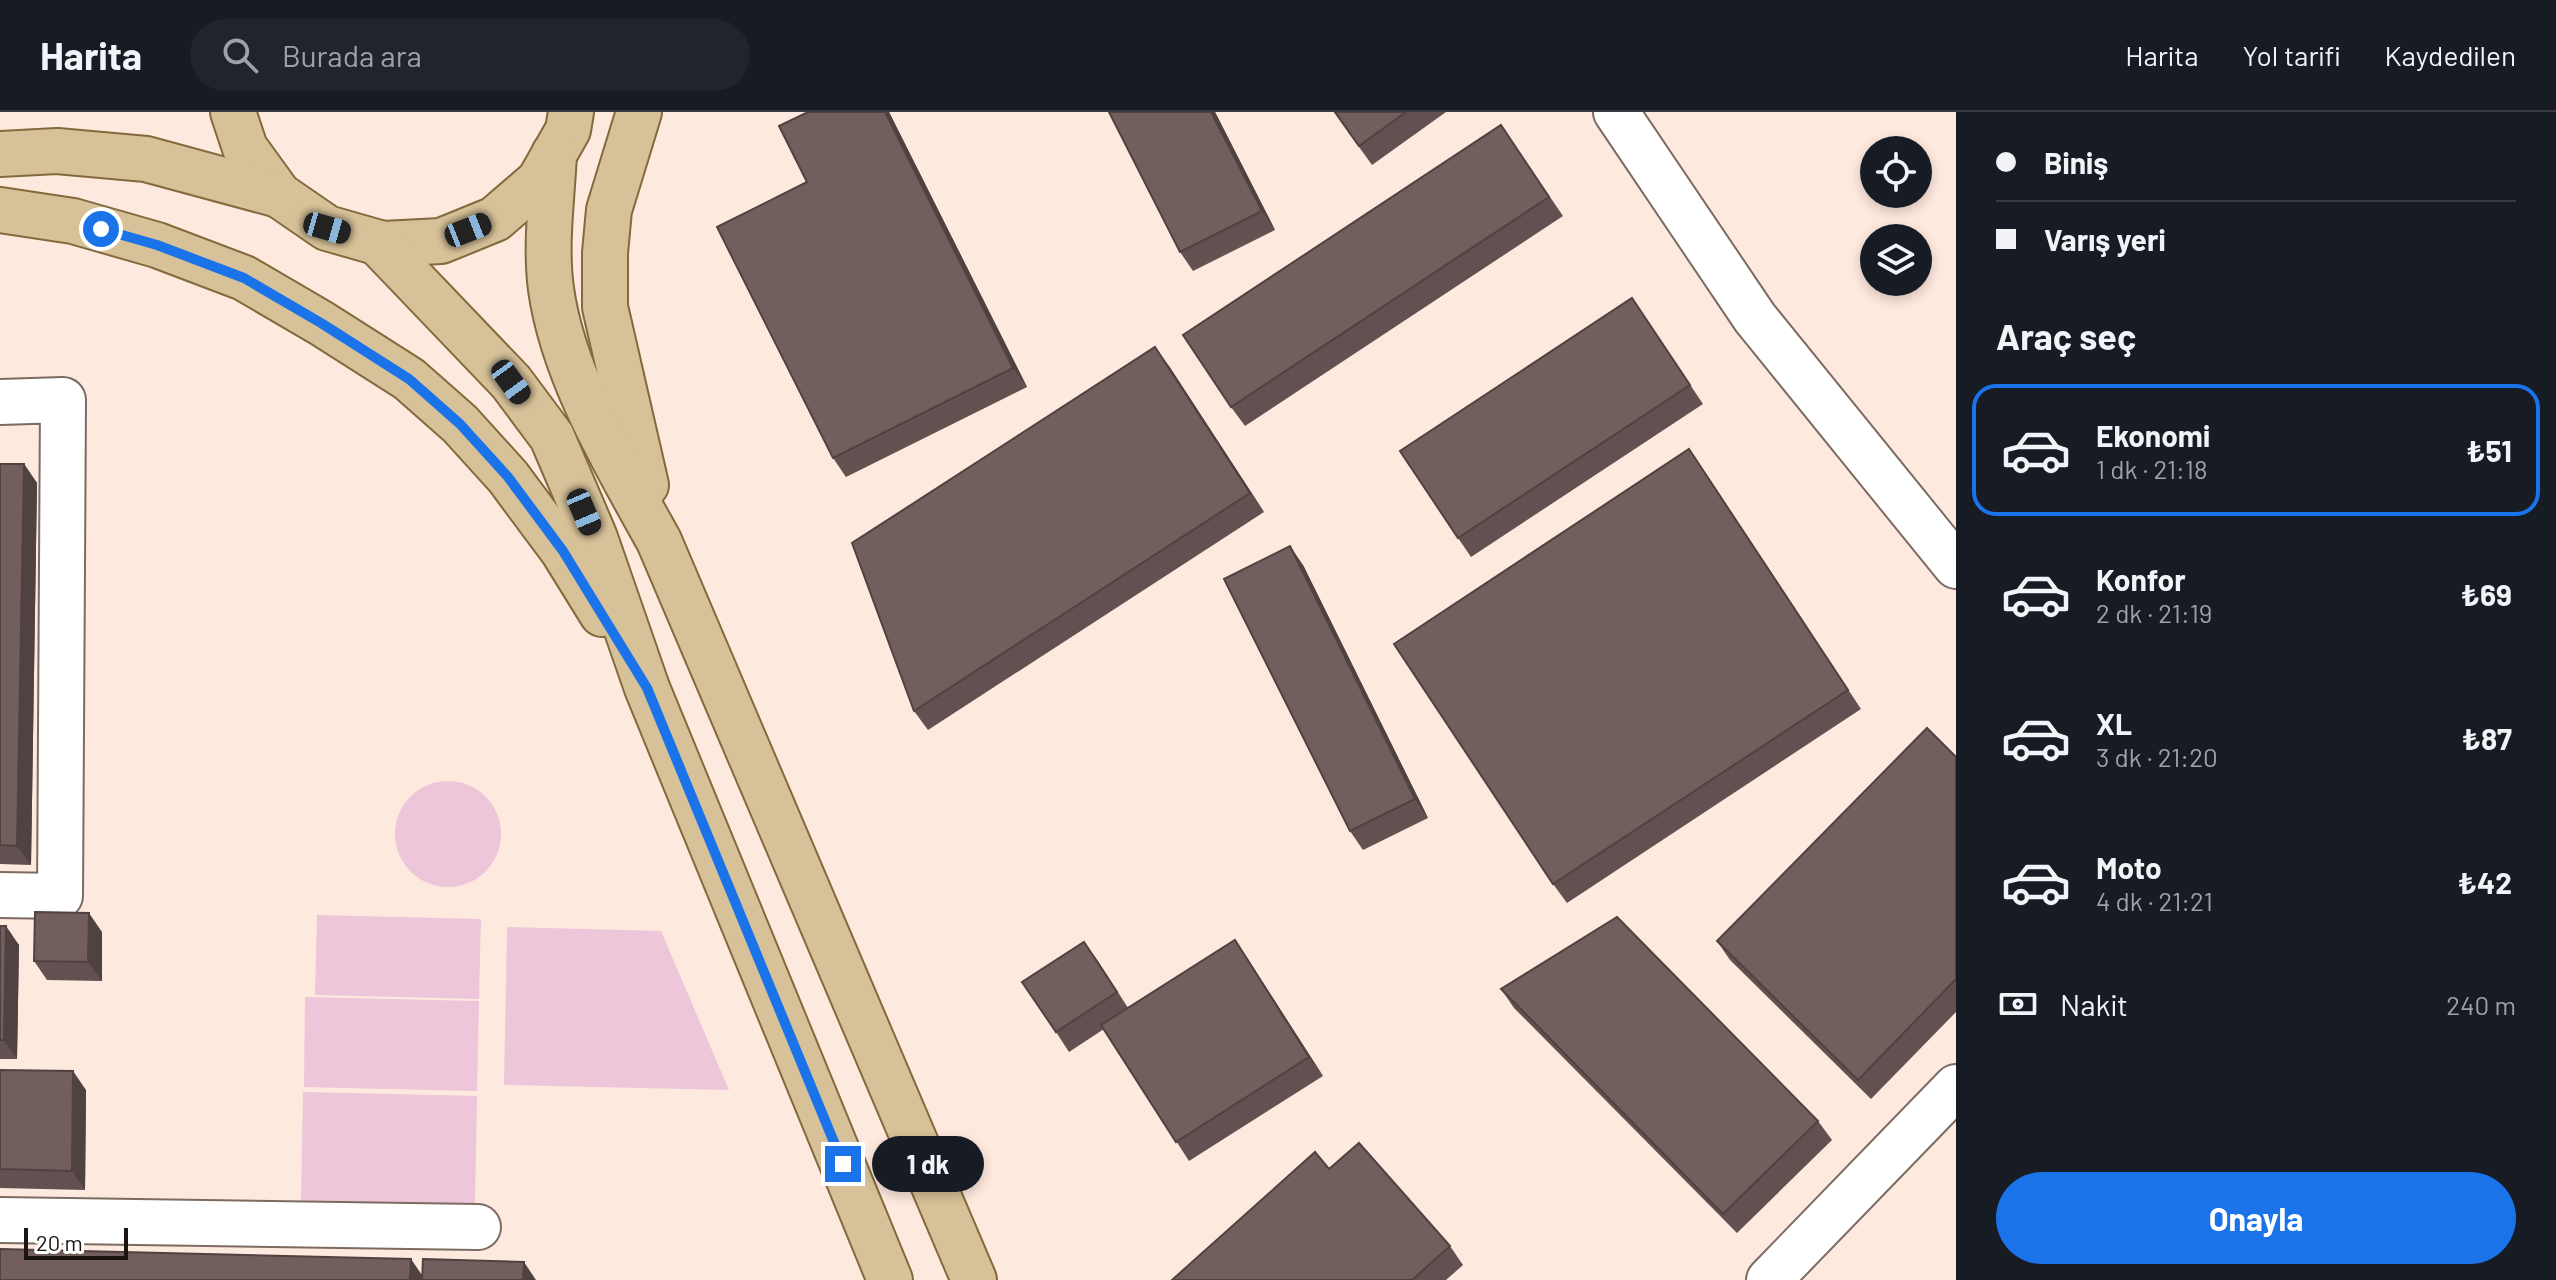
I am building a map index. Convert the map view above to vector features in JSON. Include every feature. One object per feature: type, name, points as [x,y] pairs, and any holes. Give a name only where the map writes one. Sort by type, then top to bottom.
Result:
[{"type":"main road","points":[[233,112],[245,148],[279,195]]},
{"type":"main road","points":[[0,154],[57,151],[146,159],[279,195],[327,228],[378,243],[441,241],[495,219],[539,181],[568,130],[571,112]]},
{"type":"main road","points":[[639,112],[609,210],[605,307],[659,541]]},
{"type":"main road","points":[[554,154],[549,242],[551,288],[562,340],[598,425],[659,541],[974,1280]]},
{"type":"main road","points":[[0,210],[73,221],[157,245],[244,278],[409,379],[460,424],[508,477],[563,551],[647,688]]},
{"type":"main road","points":[[378,243],[495,363],[552,437],[595,538],[647,688],[890,1280]]},
{"type":"street","points":[[1616,112],[1755,318],[1956,566]]},
{"type":"street","points":[[0,402],[63,400],[60,896],[0,895]]},
{"type":"street","points":[[1769,1280],[1956,1087]]},
{"type":"street","points":[[0,1220],[478,1227]]},
{"type":"shaded area","points":[[448,781],[468,785],[485,797],[497,814],[501,834],[497,854],[485,871],[468,883],[448,887],[428,883],[411,871],[399,854],[395,834],[399,814],[411,797],[428,785]]},
{"type":"shaded area","points":[[317,915],[481,919],[479,999],[315,995]]},
{"type":"shaded area","points":[[507,927],[661,931],[729,1090],[504,1085]]},
{"type":"shaded area","points":[[305,997],[479,1001],[477,1091],[304,1087]]},
{"type":"shaded area","points":[[303,1092],[477,1096],[475,1205],[301,1201]]},
{"type":"building","points":[[808,112],[885,112],[1013,368],[833,458],[717,227],[807,182],[779,126]]},
{"type":"building","points":[[1109,112],[1211,112],[1262,211],[1180,252]]},
{"type":"building","points":[[1335,112],[1406,112],[1359,146]]},
{"type":"building","points":[[1501,125],[1549,197],[1231,407],[1183,335]]},
{"type":"building","points":[[1632,298],[1690,385],[1458,538],[1400,451]]},
{"type":"building","points":[[1155,347],[1250,493],[914,711],[852,543]]},
{"type":"building","points":[[1689,449],[1848,690],[1553,884],[1394,644]]},
{"type":"building","points":[[0,464],[24,464],[17,846],[0,845]]},
{"type":"building","points":[[1290,546],[1415,799],[1350,831],[1224,579]]},
{"type":"building","points":[[1927,728],[1956,757],[1956,979],[1858,1080],[1717,941]]},
{"type":"building","points":[[35,912],[89,913],[88,962],[34,961]]},
{"type":"building","points":[[1617,917],[1818,1121],[1723,1214],[1501,989]]},
{"type":"building","points":[[0,926],[6,926],[4,1040],[0,1040]]},
{"type":"building","points":[[1235,940],[1309,1057],[1176,1142],[1101,1025]]},
{"type":"building","points":[[1084,942],[1117,992],[1056,1032],[1022,982]]},
{"type":"building","points":[[0,1070],[73,1071],[72,1171],[0,1169]]},
{"type":"building","points":[[1359,1143],[1450,1246],[1412,1280],[1172,1280],[1315,1152],[1329,1169]]},
{"type":"building","points":[[0,1249],[411,1259],[410,1280],[0,1280]]},
{"type":"building","points":[[423,1259],[524,1262],[523,1280],[422,1280]]},
{"type":"route","points":[[101,229],[157,245],[244,278],[321,323],[409,379],[460,424],[508,477],[563,551],[647,688],[843,1164]]}]
